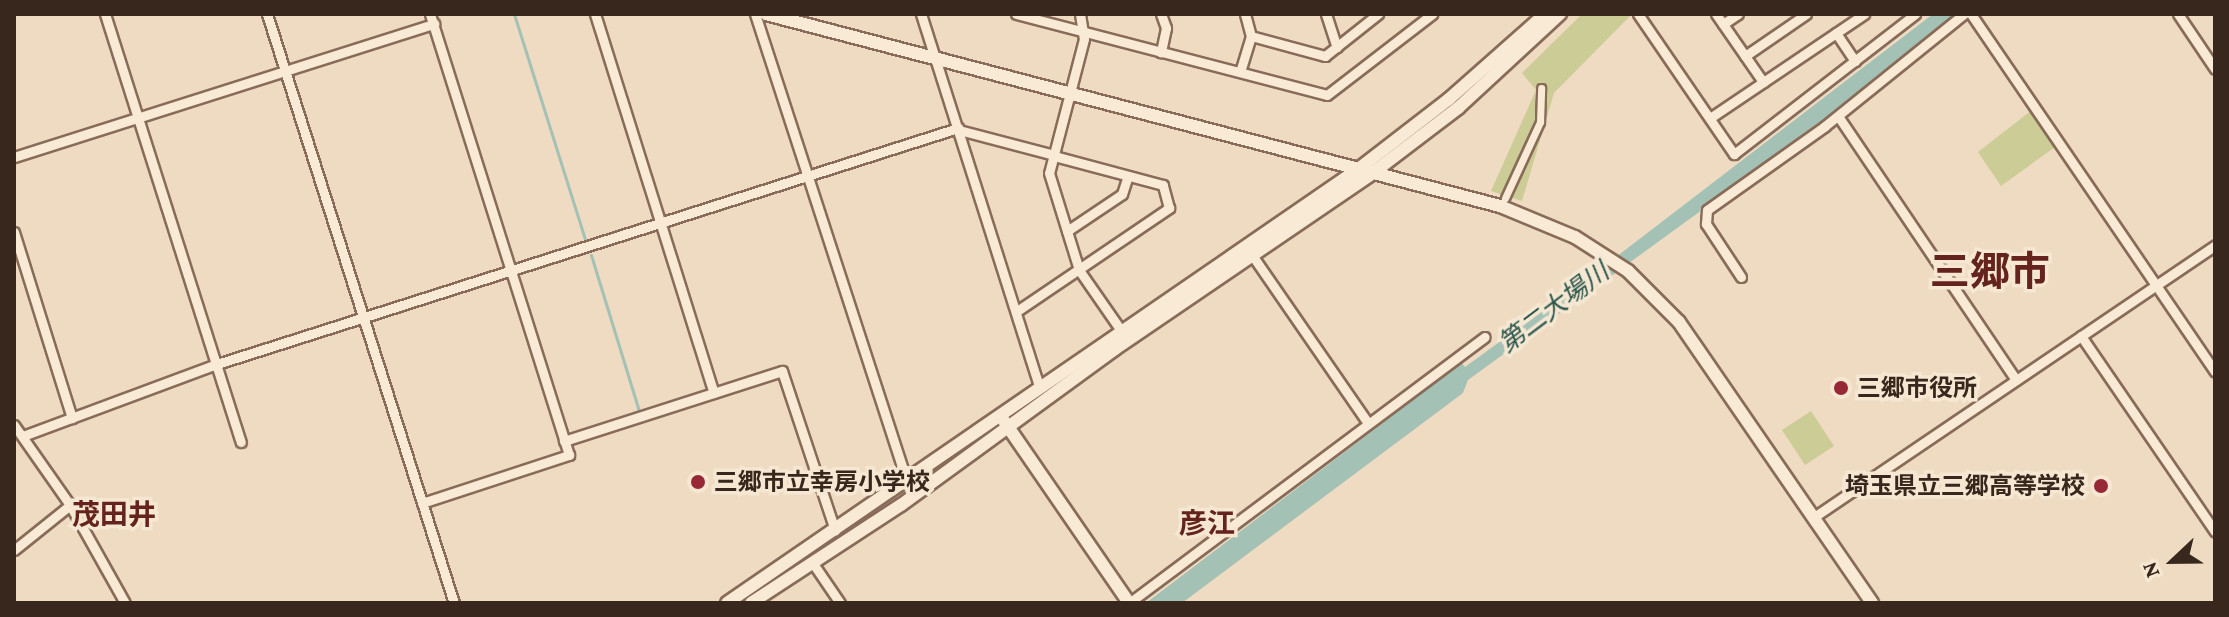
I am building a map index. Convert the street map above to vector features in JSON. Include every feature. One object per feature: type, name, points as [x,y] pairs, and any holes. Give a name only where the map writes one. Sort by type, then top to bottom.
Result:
[{"type":"street","points":[[105,14],[241,442]]},
{"type":"street","points":[[267,14],[454,603]]},
{"type":"street","points":[[595,14],[714,393]]},
{"type":"street","points":[[755,14],[907,481]]},
{"type":"street","points":[[766,14],[1521,213],[1600,251],[1639,281],[1700,349],[1872,603]]},
{"type":"street","points":[[921,14],[1039,387]]},
{"type":"street","points":[[1016,14],[1329,95],[1432,14]]},
{"type":"street","points":[[1080,14],[1085,32],[1049,173],[1079,270],[1120,329]]},
{"type":"street","points":[[1161,14],[1166,28],[1161,52]]},
{"type":"street","points":[[1240,72],[1251,36],[1245,14]]},
{"type":"street","points":[[1326,14],[1337,47]]},
{"type":"street","points":[[1251,36],[1325,56],[1378,14]]},
{"type":"street","points":[[727,603],[907,481],[1120,329],[1357,170],[1449,99],[1545,14]]},
{"type":"street","points":[[751,603],[1374,172],[1458,108],[1560,14]]},
{"type":"street","points":[[1638,14],[1734,154],[1915,14]]},
{"type":"street","points":[[1716,14],[1763,82]]},
{"type":"street","points":[[1723,24],[1738,14]]},
{"type":"street","points":[[1745,56],[1806,14]]},
{"type":"street","points":[[1710,118],[1864,14]]},
{"type":"street","points":[[1741,277],[1706,224],[1707,210],[1838,116],[1964,14]]},
{"type":"street","points":[[1971,14],[2215,372]]},
{"type":"street","points":[[2178,14],[2215,69]]},
{"type":"street","points":[[14,157],[285,71],[432,19],[569,455],[422,503]]},
{"type":"street","points":[[1836,33],[1855,61]]},
{"type":"street","points":[[1505,198],[1540,122],[1541,88]]},
{"type":"street","points":[[1838,116],[2016,380]]},
{"type":"street","points":[[125,603],[70,505],[18,432],[72,418],[217,364],[958,129],[1163,185],[1169,208],[1017,311]]},
{"type":"street","points":[[1067,231],[1122,194],[1128,176]]},
{"type":"street","points":[[14,232],[72,418]]},
{"type":"street","points":[[1814,517],[2215,245]]},
{"type":"street","points":[[1252,255],[1368,423]]},
{"type":"street","points":[[2081,336],[2215,532]]},
{"type":"street","points":[[999,415],[1129,603],[1484,337]]},
{"type":"street","points":[[564,441],[782,371],[835,530]]},
{"type":"street","points":[[14,550],[70,505]]},
{"type":"street","points":[[812,562],[840,603]]},
{"type":"green space","points":[[1582,14],[1632,14],[1554,93],[1522,201],[1491,191],[1536,90],[1522,73]]},
{"type":"green space","points":[[2032,110],[2055,147],[2001,186],[1978,152]]},
{"type":"green space","points":[[1811,411],[1834,446],[1805,465],[1782,430]]},
{"type":"water","name":"第二大場川","points":[[1933,14],[1957,14],[1830,117],[1468,380],[1463,393],[1182,603],[1146,603],[1462,363],[1465,367],[1603,267]]},
{"type":"waterway","points":[[514,14],[585,239]]},
{"type":"waterway","points":[[591,255],[639,411]]},
{"type":"place","name":"三郷市役所","points":[[1841,388]]},
{"type":"place","name":"三郷市立幸房小学校","points":[[698,482]]},
{"type":"place","name":"埼玉県立三郷高等学校","points":[[2101,486]]},
{"type":"district","name":"三郷市","points":[[1990,272]]},
{"type":"district","name":"茂田井","points":[[114,515]]},
{"type":"district","name":"彦江","points":[[1207,524]]}]
